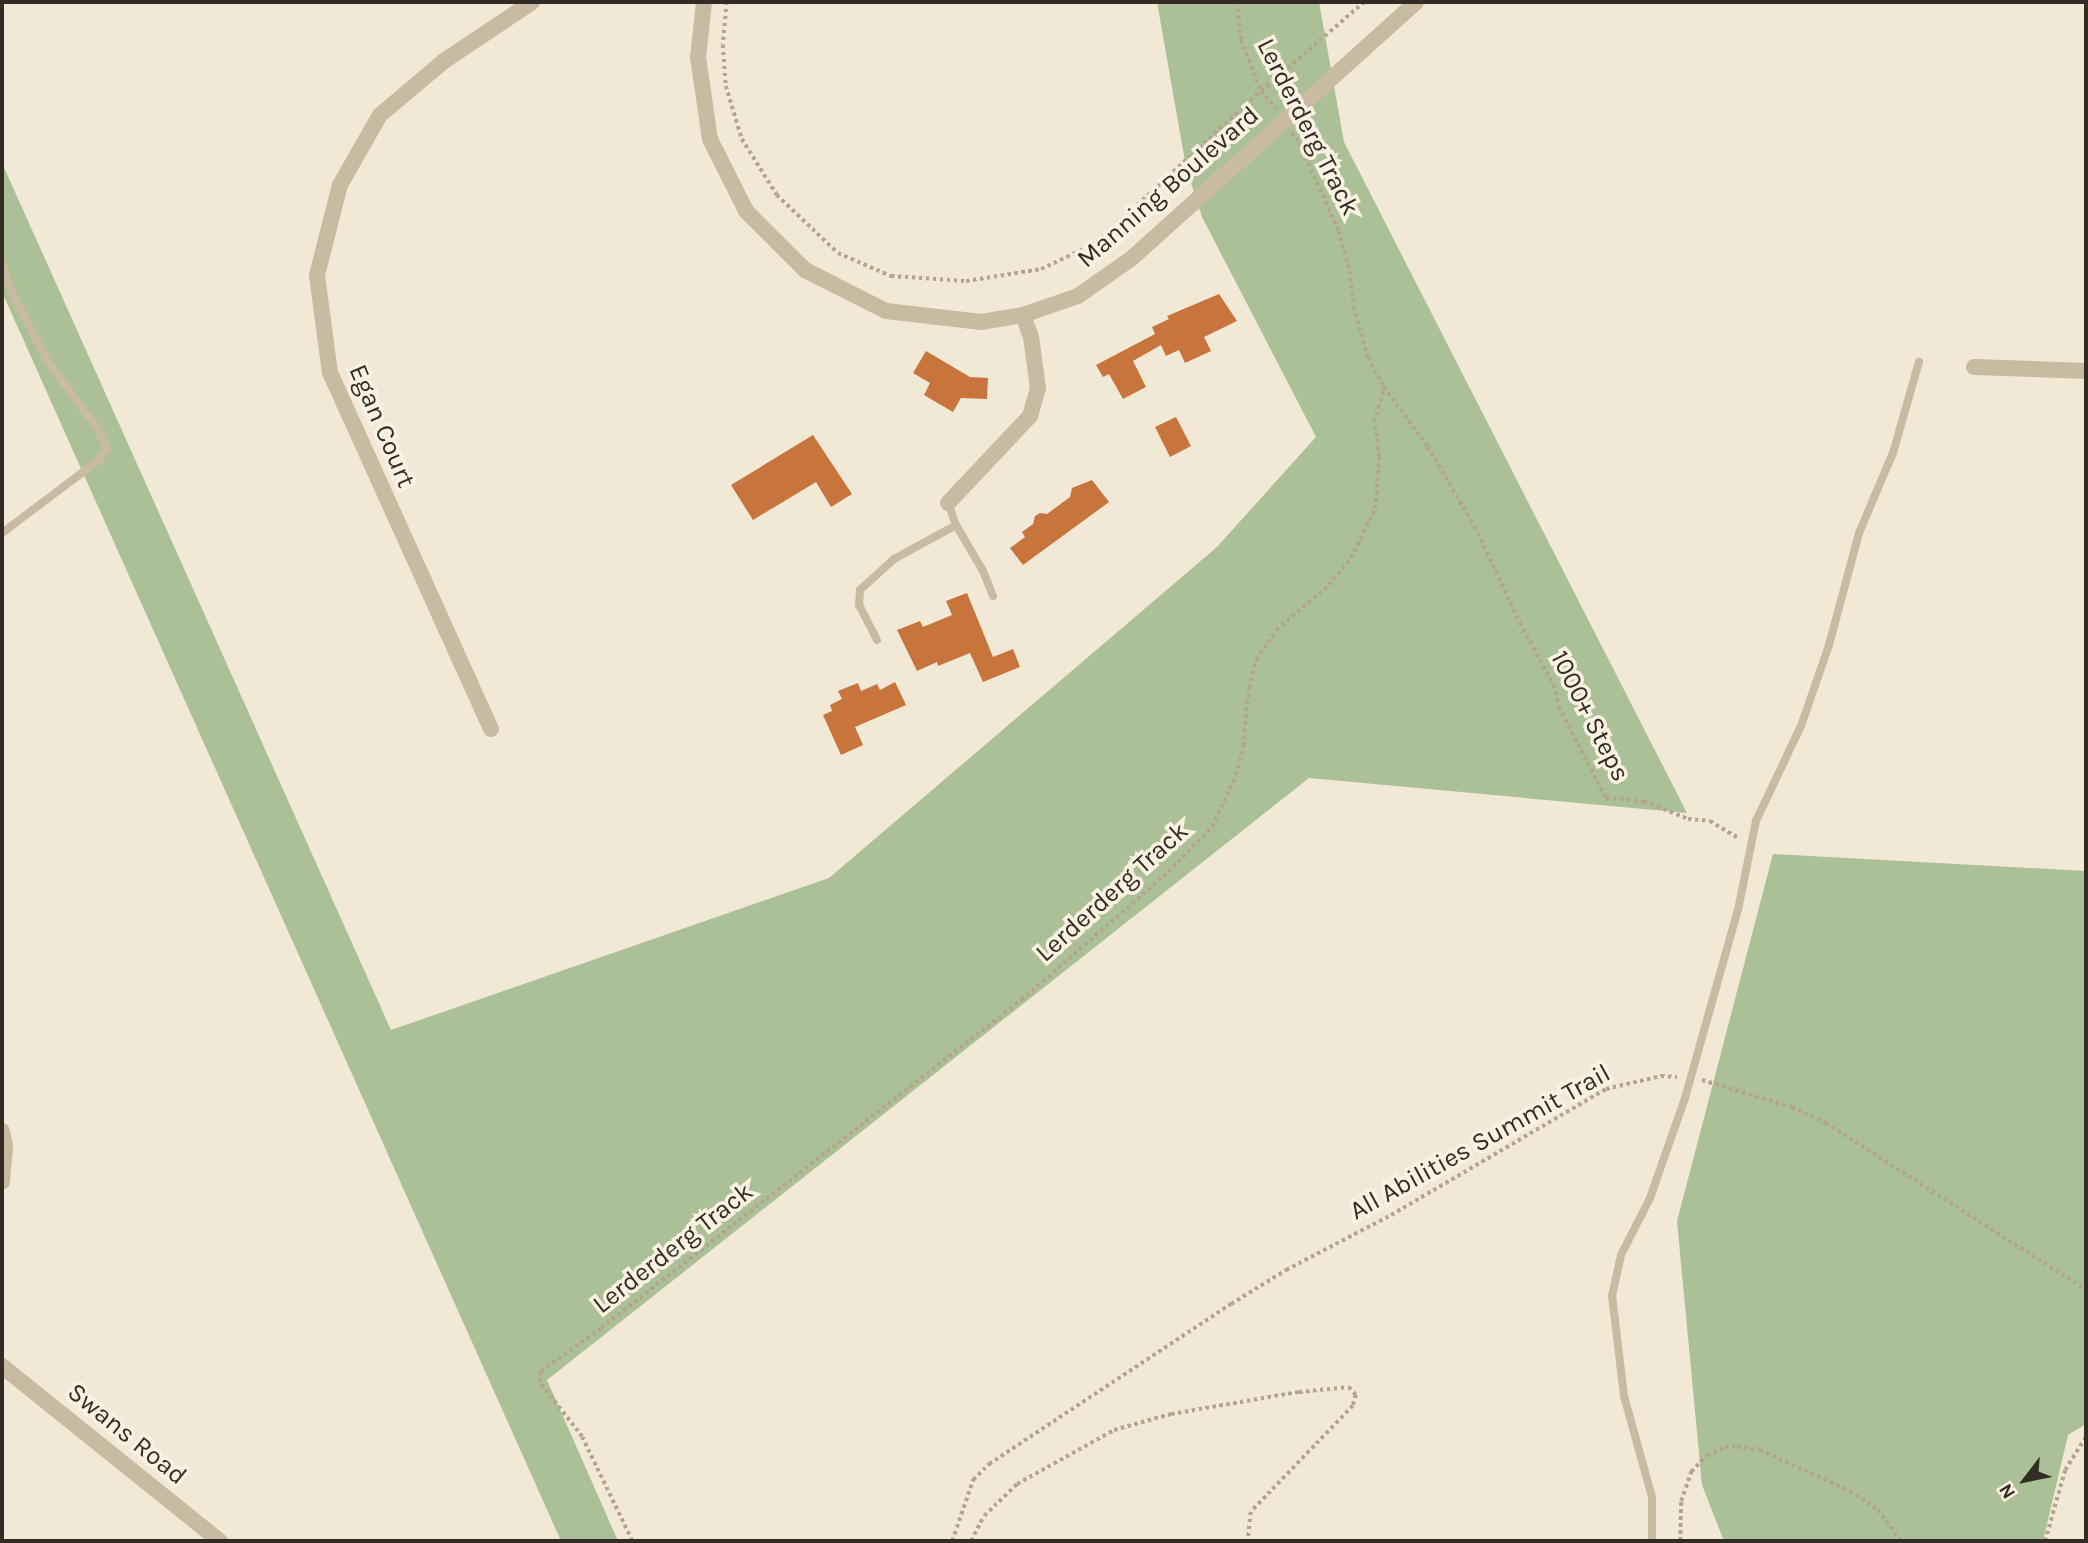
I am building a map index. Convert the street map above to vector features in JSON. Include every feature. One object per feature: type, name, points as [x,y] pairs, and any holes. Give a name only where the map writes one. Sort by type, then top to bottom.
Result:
[{"type":"street","name":"Egan Court","points":[[491,729],[330,373],[317,275],[340,185],[380,116],[444,61],[532,2]]},
{"type":"street","name":"Manning Boulevard","points":[[704,2],[698,57],[710,139],[746,211],[805,270],[886,311],[981,321],[1023,315],[1078,296],[1132,258],[1416,2]]},
{"type":"street","points":[[948,503],[1030,416],[1038,388],[1031,337],[1023,315]]},
{"type":"street","points":[[1974,367],[2086,371]]},
{"type":"street","points":[[2,1131],[5,1147],[2,1182]]},
{"type":"street","name":"Swans Road","points":[[2,1366],[220,1541]]},
{"type":"lane","points":[[2,264],[12,293],[49,363],[97,428],[107,448],[99,460],[2,533]]},
{"type":"lane","points":[[1652,1541],[1652,1497],[1624,1396],[1612,1296],[1621,1255],[1650,1198],[1691,1078],[1738,910],[1756,821],[1801,726],[1829,645],[1859,533],[1894,453],[1919,362]]},
{"type":"lane","points":[[948,503],[956,525],[983,571],[993,596]]},
{"type":"lane","points":[[877,640],[859,605],[860,590],[894,559],[956,525]]},
{"type":"path","points":[[727,2],[723,45],[726,86],[742,139],[777,195],[838,253],[891,276],[966,281],[1041,269],[1097,243],[1261,91],[1364,2]]},
{"type":"path","name":"Lerderderg Track","points":[[632,1541],[582,1437],[539,1381],[541,1371],[601,1328],[1021,1000],[1168,872],[1212,827],[1236,775],[1256,660],[1276,630],[1329,585],[1351,558],[1375,509],[1379,457],[1374,422],[1384,387],[1368,358],[1359,329],[1350,271],[1339,231],[1300,144],[1261,91],[1241,40],[1237,2]]},
{"type":"path","name":"1000+ Steps","points":[[1384,387],[1429,447],[1475,527],[1520,623],[1554,685],[1559,707],[1606,798],[1644,801],[1688,819],[1710,821],[1738,835],[1744,844]]},
{"type":"path","name":"All Abilities Summit Trail","points":[[952,1541],[972,1480],[989,1464],[1258,1286],[1391,1215],[1605,1089],[1661,1076],[1691,1078],[1792,1107],[1826,1123],[2086,1290]]},
{"type":"path","points":[[971,1541],[989,1510],[1017,1484],[1114,1430],[1171,1414],[1299,1392],[1349,1387],[1356,1395],[1353,1406],[1251,1511],[1248,1541]]},
{"type":"path","points":[[2045,1541],[2065,1470],[2086,1436]]},
{"type":"path","points":[[1680,1541],[1681,1501],[1690,1472],[1707,1455],[1725,1447],[1760,1450],[1850,1491],[1878,1510],[1901,1541]]},
{"type":"green space","points":[[1157,2],[1319,2],[1344,142],[1687,813],[1309,778],[547,1380],[618,1541],[561,1541],[2,292],[2,163],[391,1030],[829,878],[1217,547],[1316,437],[1202,217],[1186,167]]},
{"type":"green space","points":[[1773,854],[2086,871],[2086,1424],[2068,1435],[2043,1541],[1724,1541],[1702,1485],[1677,1221]]},
{"type":"building","points":[[1219,294],[1237,321],[1204,337],[1211,351],[1185,363],[1179,350],[1166,356],[1161,345],[1133,361],[1146,387],[1123,399],[1109,374],[1103,377],[1096,365],[1155,334],[1152,327],[1169,319],[1167,316]]},
{"type":"building","points":[[926,351],[970,377],[988,378],[987,399],[961,398],[953,412],[924,395],[930,383],[913,373]]},
{"type":"building","points":[[1176,417],[1191,446],[1170,457],[1155,427]]},
{"type":"building","points":[[813,435],[852,494],[831,507],[816,482],[753,520],[731,485]]},
{"type":"building","points":[[1092,480],[1109,502],[1023,565],[1010,548],[1025,537],[1022,532],[1033,524],[1035,516],[1040,513],[1047,514],[1070,497],[1072,488]]},
{"type":"building","points":[[967,593],[993,657],[1013,649],[1020,667],[983,682],[970,653],[917,671],[897,630],[920,621],[923,627],[952,615],[946,601]]},
{"type":"building","points":[[895,682],[906,705],[855,727],[863,745],[841,755],[823,715],[832,711],[830,705],[842,699],[838,691],[858,683],[861,691],[877,684],[880,690]]}]
